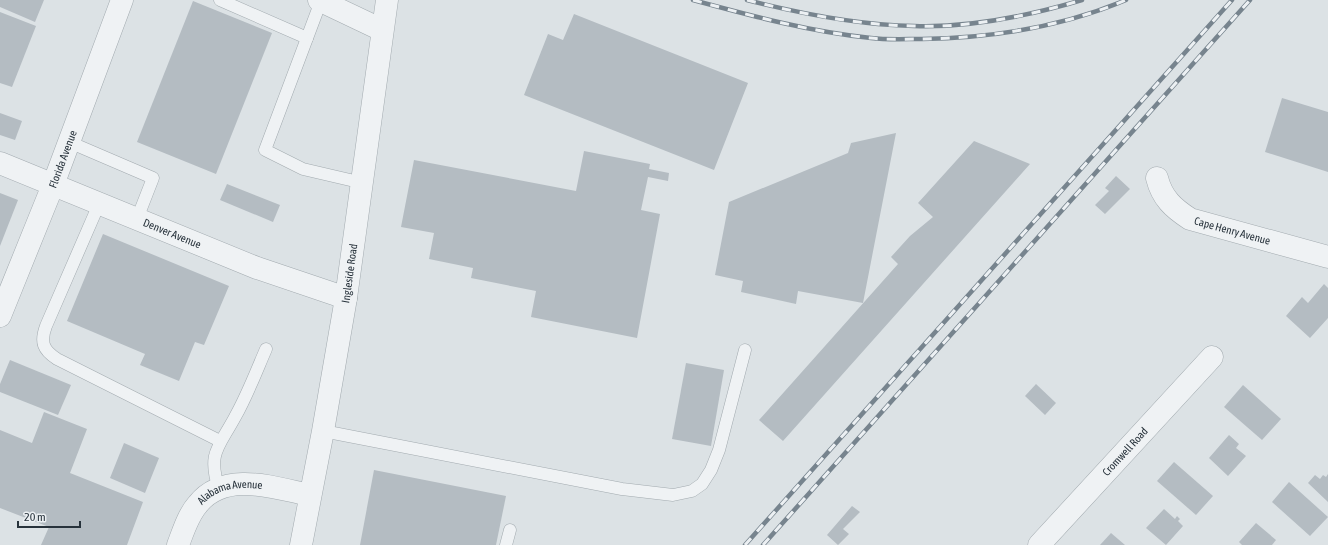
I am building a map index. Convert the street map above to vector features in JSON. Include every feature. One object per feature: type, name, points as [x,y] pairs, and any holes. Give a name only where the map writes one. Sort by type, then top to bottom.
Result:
[{"type":"street","name":"Florida Avenue","points":[[0,316],[53,185],[122,0]]},
{"type":"street","points":[[320,0],[382,30]]},
{"type":"street","name":"Ingleside Road","points":[[301,545],[323,431],[346,298],[387,0]]},
{"type":"street","name":"Denver Avenue","points":[[0,163],[258,268],[346,298]]},
{"type":"street","name":"Cape Henry Avenue","points":[[1157,178],[1165,199],[1176,210],[1190,218],[1328,257]]},
{"type":"street","name":"Cromwell Road","points":[[1039,545],[1212,357]]},
{"type":"street","name":"Alabama Avenue","points":[[178,545],[198,502],[211,492],[229,485],[248,483],[310,495]]},
{"type":"lane","points":[[320,0],[265,150],[303,169],[363,183]]},
{"type":"lane","points":[[226,1],[307,38]]},
{"type":"lane","points":[[69,142],[153,178],[137,219]]},
{"type":"lane","points":[[99,204],[46,326],[42,337],[43,347],[48,353],[57,359],[220,441]]},
{"type":"lane","points":[[219,489],[214,464],[216,450],[235,418],[266,349]]},
{"type":"lane","points":[[323,431],[622,489],[673,495],[692,491],[702,484],[711,470],[719,450],[744,350]]},
{"type":"lane","points":[[506,545],[510,530]]},
{"type":"building","points":[[0,0],[44,0],[35,22],[0,7]]},
{"type":"building","points":[[193,1],[272,33],[216,174],[137,142]]},
{"type":"building","points":[[0,12],[36,26],[12,87],[0,83]]},
{"type":"building","points":[[574,14],[748,83],[714,170],[524,95],[548,34],[563,40]]},
{"type":"building","points":[[1282,98],[1328,112],[1328,172],[1265,152]]},
{"type":"building","points":[[0,113],[22,121],[15,140],[0,135]]},
{"type":"building","points":[[896,133],[863,303],[798,291],[796,304],[741,292],[743,281],[715,275],[729,202],[848,153],[851,143]]},
{"type":"building","points":[[974,141],[1030,164],[783,441],[759,420],[898,264],[891,257],[910,236],[933,217],[918,203]]},
{"type":"building","points":[[584,151],[650,164],[649,169],[669,173],[668,181],[648,177],[641,210],[660,214],[637,338],[531,317],[536,291],[471,278],[473,268],[429,259],[434,233],[401,227],[414,160],[576,191]]},
{"type":"building","points":[[1116,176],[1130,189],[1105,214],[1095,205],[1109,191],[1105,188]]},
{"type":"building","points":[[227,184],[280,205],[273,222],[220,200]]},
{"type":"building","points":[[0,193],[18,200],[0,246]]},
{"type":"building","points":[[103,234],[229,286],[204,345],[195,342],[179,381],[140,365],[145,354],[67,321]]},
{"type":"building","points":[[1324,284],[1328,288],[1328,318],[1310,338],[1286,316],[1302,297],[1308,303]]},
{"type":"building","points":[[10,360],[71,385],[58,415],[0,392],[0,384]]},
{"type":"building","points":[[686,363],[724,370],[711,446],[672,439]]},
{"type":"building","points":[[1036,384],[1056,403],[1045,415],[1025,396]]},
{"type":"building","points":[[1243,385],[1281,419],[1262,440],[1224,407]]},
{"type":"building","points":[[44,412],[87,429],[70,473],[143,502],[127,545],[41,545],[49,527],[0,508],[0,430],[32,443]]},
{"type":"building","points":[[1229,435],[1239,444],[1236,448],[1246,456],[1228,476],[1209,458]]},
{"type":"building","points":[[124,443],[159,458],[145,493],[110,478]]},
{"type":"building","points":[[1174,462],[1213,496],[1196,515],[1157,481]]},
{"type":"building","points":[[374,470],[506,496],[496,545],[360,545]]},
{"type":"building","points":[[1328,474],[1328,502],[1308,483],[1315,475],[1320,479],[1323,475],[1326,477]]},
{"type":"building","points":[[1289,482],[1328,517],[1310,536],[1272,502]]},
{"type":"building","points":[[852,506],[860,512],[843,529],[849,534],[838,545],[827,535]]},
{"type":"building","points":[[1164,509],[1175,519],[1177,516],[1180,519],[1178,521],[1183,526],[1166,545],[1146,528]]},
{"type":"building","points":[[1256,523],[1276,540],[1272,545],[1242,545],[1239,542]]},
{"type":"building","points":[[1111,533],[1125,545],[1100,545]]},
{"type":"railway","points":[[693,0],[804,28],[877,39],[948,38],[1026,29],[1077,17],[1126,0]]},
{"type":"railway","points":[[747,0],[830,18],[914,26],[957,25],[999,20],[1082,0]]},
{"type":"railway","points":[[745,545],[1232,0]]},
{"type":"railway","points":[[763,545],[1250,0]]}]
